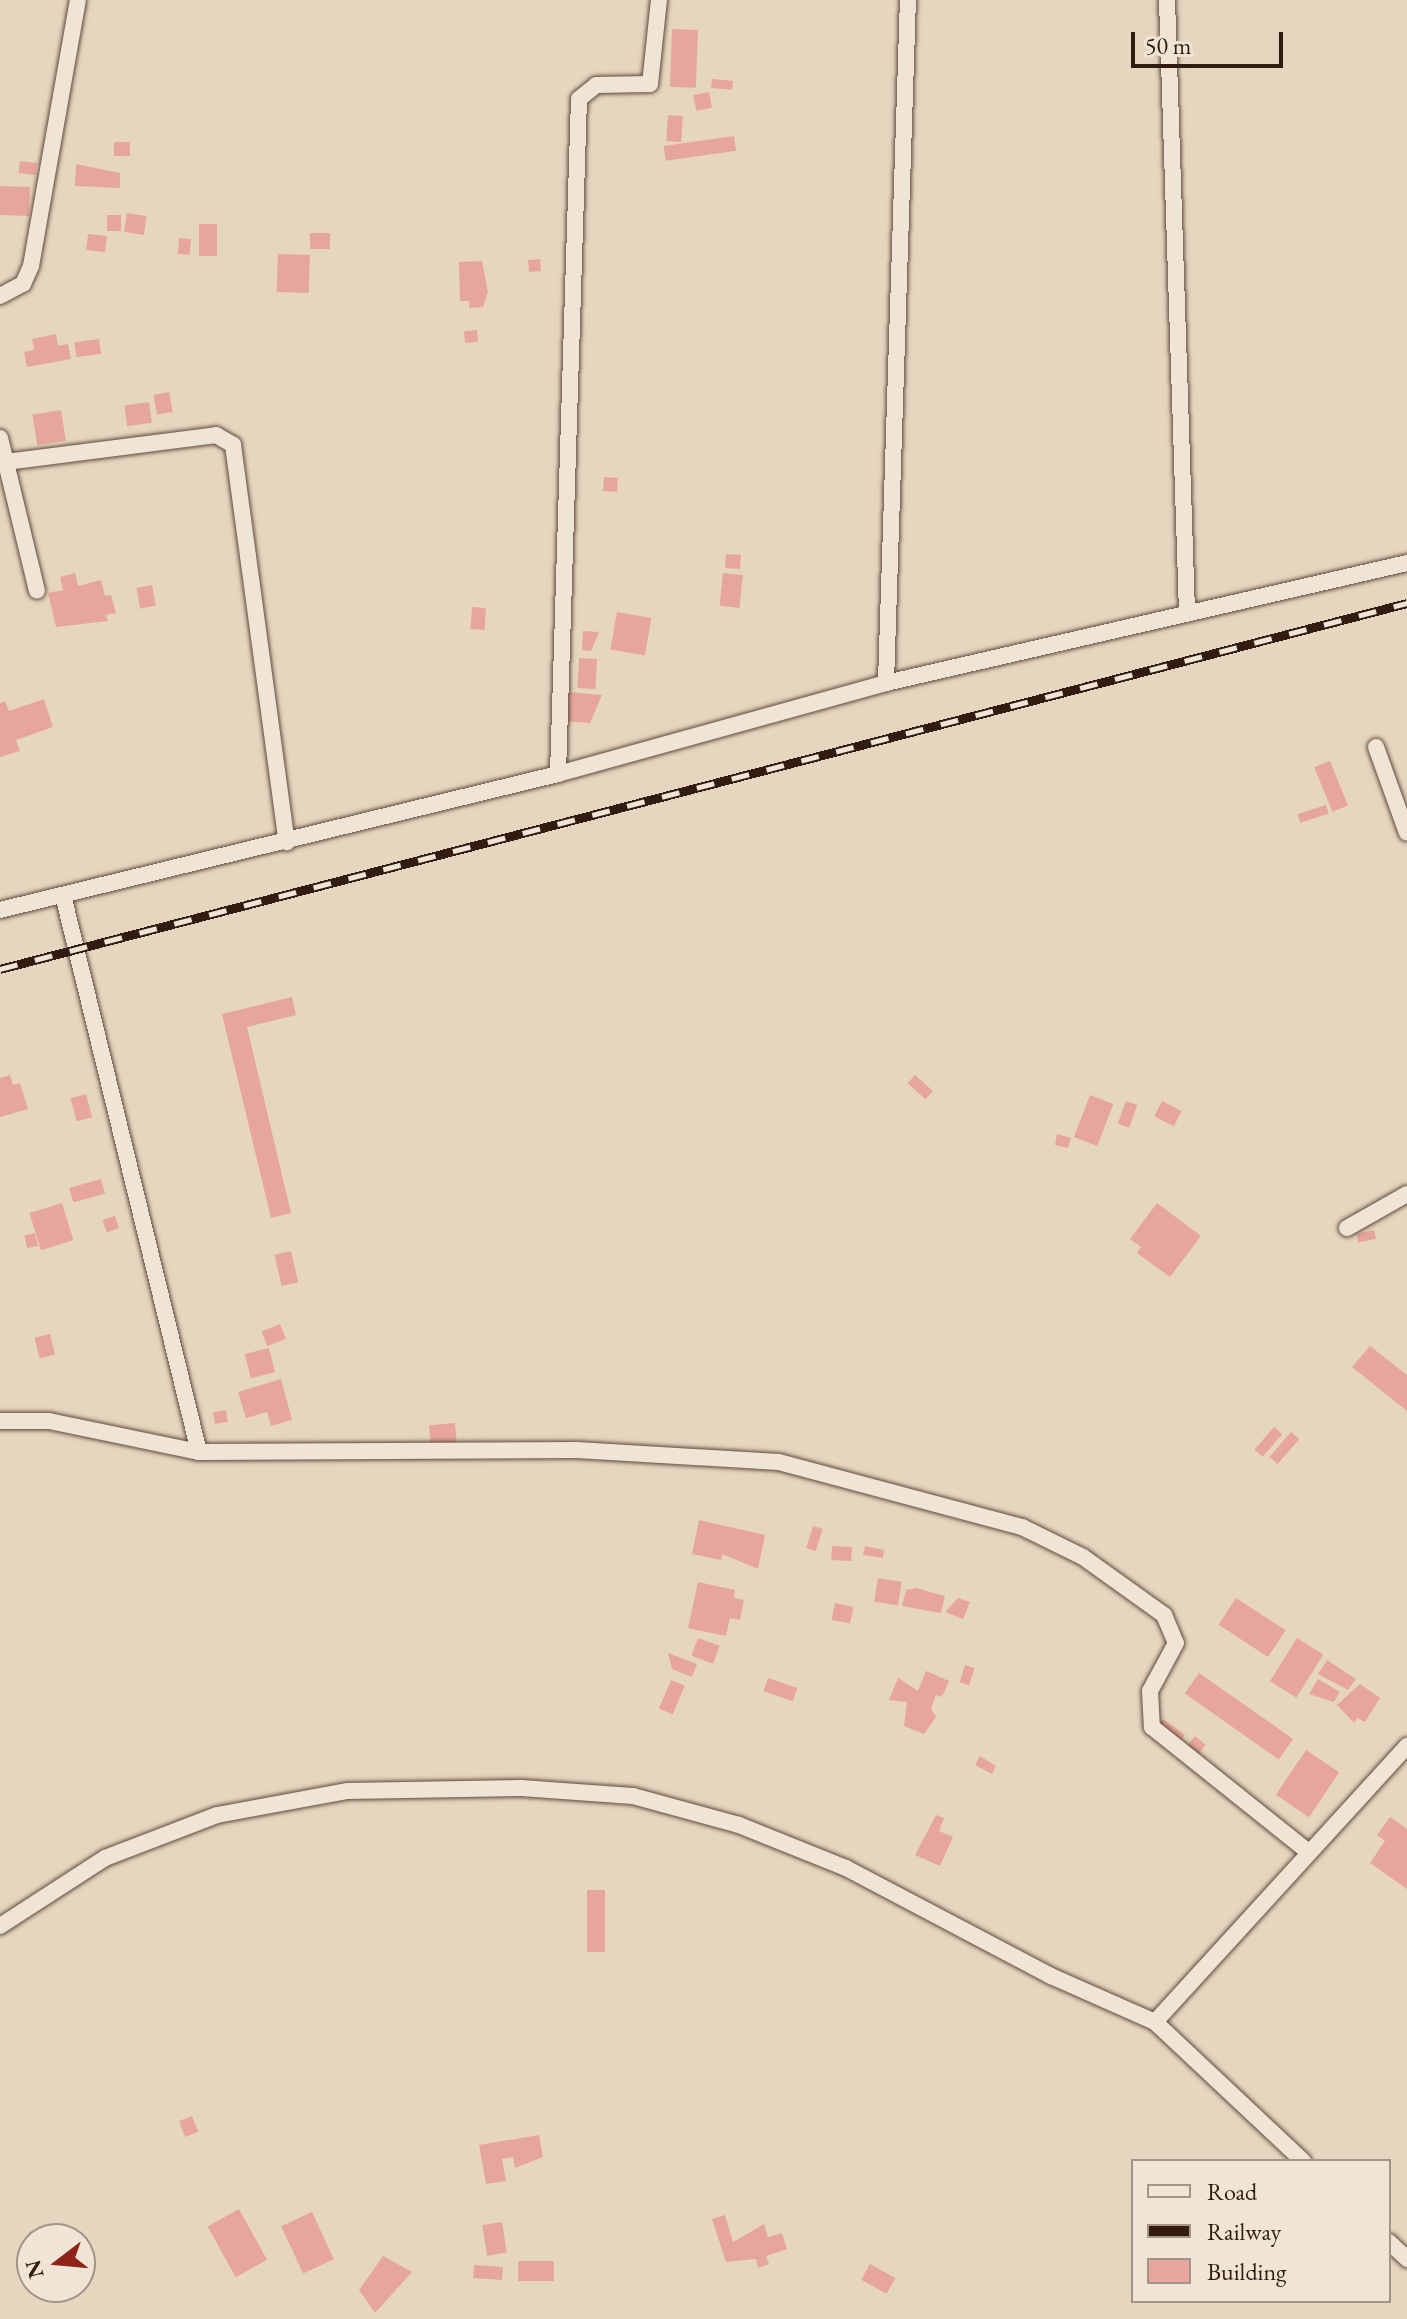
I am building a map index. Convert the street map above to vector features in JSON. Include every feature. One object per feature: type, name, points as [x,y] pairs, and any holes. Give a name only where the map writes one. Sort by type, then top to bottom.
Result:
[{"type":"street","points":[[0,296],[23,284],[31,266],[78,0]]},
{"type":"street","points":[[558,774],[579,99],[596,85],[650,84],[659,0]]},
{"type":"street","points":[[886,683],[908,0]]},
{"type":"street","points":[[1167,0],[1187,612]]},
{"type":"street","points":[[6,462],[216,435],[233,445],[287,842]]},
{"type":"street","points":[[0,438],[37,591]]},
{"type":"street","points":[[0,910],[558,774],[886,683],[1407,563]]},
{"type":"street","points":[[1376,747],[1407,833]]},
{"type":"street","points":[[63,895],[199,1452]]},
{"type":"street","points":[[1347,1228],[1407,1194]]},
{"type":"street","points":[[0,1421],[49,1421],[199,1452],[577,1450],[779,1462],[1022,1527],[1083,1557],[1164,1615],[1176,1643],[1150,1691],[1152,1727],[1306,1850]]},
{"type":"street","points":[[1155,2022],[1306,1850],[1407,1746]]},
{"type":"street","points":[[0,1926],[105,1858],[217,1815],[348,1791],[521,1788],[633,1796],[739,1825],[846,1868],[1051,1976],[1155,2022],[1301,2159]]},
{"type":"street","points":[[1391,2244],[1407,2259]]},
{"type":"building","points":[[672,29],[698,30],[696,88],[670,87]]},
{"type":"building","points":[[712,79],[733,81],[732,90],[711,88]]},
{"type":"building","points":[[709,92],[712,108],[696,111],[693,95]]},
{"type":"building","points":[[668,115],[683,116],[681,142],[666,141]]},
{"type":"building","points":[[734,136],[736,151],[666,161],[664,146]]},
{"type":"building","points":[[114,142],[130,142],[130,156],[114,156]]},
{"type":"building","points":[[20,161],[37,163],[35,175],[19,173]]},
{"type":"building","points":[[76,164],[120,173],[120,188],[75,186]]},
{"type":"building","points":[[0,186],[30,187],[29,216],[0,215]]},
{"type":"building","points":[[127,213],[147,216],[144,235],[124,232]]},
{"type":"building","points":[[107,215],[121,215],[121,231],[107,231]]},
{"type":"building","points":[[199,224],[217,224],[217,256],[199,256]]},
{"type":"building","points":[[310,233],[330,233],[330,249],[310,249]]},
{"type":"building","points":[[88,234],[107,236],[105,252],[86,250]]},
{"type":"building","points":[[179,238],[191,239],[190,255],[178,254]]},
{"type":"building","points":[[278,254],[310,255],[309,293],[277,292]]},
{"type":"building","points":[[540,259],[541,271],[529,272],[528,260]]},
{"type":"building","points":[[482,261],[488,292],[483,307],[469,308],[469,301],[460,301],[459,262]]},
{"type":"building","points":[[477,330],[478,342],[465,343],[464,331]]},
{"type":"building","points":[[56,334],[58,346],[68,344],[71,359],[27,367],[24,352],[34,350],[32,339]]},
{"type":"building","points":[[99,339],[101,354],[76,357],[74,342]]},
{"type":"building","points":[[169,392],[173,412],[157,415],[153,395]]},
{"type":"building","points":[[149,402],[152,423],[127,426],[124,405]]},
{"type":"building","points":[[61,410],[66,441],[37,445],[32,415]]},
{"type":"building","points":[[604,477],[618,478],[617,492],[603,491]]},
{"type":"building","points":[[726,554],[741,555],[740,569],[725,568]]},
{"type":"building","points":[[75,573],[78,586],[101,580],[105,596],[111,595],[116,613],[106,615],[108,621],[56,627],[48,593],[63,590],[60,577]]},
{"type":"building","points":[[723,573],[743,575],[739,608],[720,606]]},
{"type":"building","points":[[152,585],[156,606],[140,609],[136,588]]},
{"type":"building","points":[[472,607],[486,608],[484,630],[470,629]]},
{"type":"building","points":[[617,612],[651,618],[645,656],[610,649]]},
{"type":"building","points":[[583,631],[599,632],[591,651],[582,650]]},
{"type":"building","points":[[579,658],[597,659],[595,689],[577,688]]},
{"type":"building","points":[[569,692],[602,695],[590,723],[566,721]]},
{"type":"building","points":[[44,699],[53,727],[16,740],[20,751],[0,757],[0,703],[5,701],[9,711]]},
{"type":"building","points":[[1330,761],[1348,806],[1332,812],[1314,767]]},
{"type":"building","points":[[1326,805],[1329,814],[1300,823],[1297,814]]},
{"type":"building","points":[[292,997],[296,1015],[247,1027],[291,1213],[271,1218],[222,1014]]},
{"type":"building","points":[[10,1075],[13,1085],[20,1083],[28,1109],[0,1117],[0,1078]]},
{"type":"building","points":[[915,1075],[933,1091],[925,1099],[908,1083]]},
{"type":"building","points":[[86,1094],[92,1117],[77,1121],[71,1098]]},
{"type":"building","points":[[1090,1095],[1113,1104],[1097,1146],[1074,1137]]},
{"type":"building","points":[[1126,1101],[1137,1105],[1129,1128],[1118,1124]]},
{"type":"building","points":[[1162,1101],[1182,1111],[1174,1126],[1154,1116]]},
{"type":"building","points":[[1057,1134],[1071,1138],[1068,1148],[1055,1145]]},
{"type":"building","points":[[101,1179],[105,1193],[73,1203],[69,1188]]},
{"type":"building","points":[[62,1203],[73,1240],[41,1250],[29,1213]]},
{"type":"building","points":[[1157,1203],[1201,1236],[1170,1277],[1137,1253],[1141,1247],[1130,1239]]},
{"type":"building","points":[[115,1216],[119,1228],[107,1232],[103,1220]]},
{"type":"building","points":[[1374,1230],[1376,1239],[1358,1243],[1356,1234]]},
{"type":"building","points":[[35,1233],[38,1246],[27,1248],[24,1235]]},
{"type":"building","points":[[291,1251],[298,1282],[282,1286],[274,1255]]},
{"type":"building","points":[[280,1324],[286,1339],[267,1346],[261,1331]]},
{"type":"building","points":[[50,1334],[55,1354],[40,1358],[34,1338]]},
{"type":"building","points":[[1370,1346],[1407,1375],[1407,1411],[1352,1367]]},
{"type":"building","points":[[269,1348],[275,1372],[251,1378],[245,1354]]},
{"type":"building","points":[[281,1379],[292,1420],[271,1426],[267,1412],[246,1418],[238,1392]]},
{"type":"building","points":[[226,1410],[228,1422],[215,1424],[213,1412]]},
{"type":"building","points":[[455,1423],[457,1444],[431,1446],[429,1425]]},
{"type":"building","points":[[1274,1427],[1282,1434],[1263,1457],[1254,1450]]},
{"type":"building","points":[[1291,1432],[1299,1439],[1278,1464],[1269,1457]]},
{"type":"building","points":[[699,1520],[765,1535],[758,1569],[722,1554],[721,1560],[692,1554]]},
{"type":"building","points":[[813,1526],[823,1529],[816,1551],[806,1548]]},
{"type":"building","points":[[832,1546],[852,1547],[851,1561],[831,1560]]},
{"type":"building","points":[[865,1546],[884,1550],[883,1558],[863,1555]]},
{"type":"building","points":[[878,1578],[902,1582],[898,1605],[874,1602]]},
{"type":"building","points":[[698,1582],[735,1590],[734,1598],[744,1600],[740,1620],[730,1618],[726,1636],[688,1628]]},
{"type":"building","points":[[916,1588],[945,1596],[941,1613],[902,1606],[906,1590]]},
{"type":"building","points":[[958,1598],[970,1602],[963,1619],[945,1612]]},
{"type":"building","points":[[1236,1598],[1285,1630],[1268,1657],[1219,1625]]},
{"type":"building","points":[[835,1603],[854,1607],[850,1624],[831,1620]]},
{"type":"building","points":[[698,1638],[720,1646],[713,1664],[692,1656]]},
{"type":"building","points":[[1297,1638],[1323,1654],[1296,1698],[1270,1681]]},
{"type":"building","points":[[668,1653],[697,1664],[692,1677],[672,1669]]},
{"type":"building","points":[[1327,1660],[1356,1679],[1348,1690],[1318,1674]]},
{"type":"building","points":[[965,1665],[975,1668],[969,1685],[960,1682]]},
{"type":"building","points":[[926,1671],[949,1681],[942,1697],[936,1695],[931,1709],[936,1717],[924,1734],[904,1726],[907,1702],[889,1700],[898,1678],[918,1691]]},
{"type":"building","points":[[1199,1673],[1293,1739],[1279,1759],[1185,1693]]},
{"type":"building","points":[[768,1678],[797,1688],[793,1701],[763,1691]]},
{"type":"building","points":[[1318,1679],[1340,1692],[1334,1702],[1309,1694]]},
{"type":"building","points":[[671,1680],[685,1686],[673,1714],[659,1709]]},
{"type":"building","points":[[1360,1684],[1380,1698],[1365,1722],[1357,1718],[1354,1723],[1337,1705]]},
{"type":"building","points":[[1163,1719],[1185,1735],[1178,1744],[1157,1728]]},
{"type":"building","points":[[1195,1736],[1206,1745],[1196,1757],[1185,1748]]},
{"type":"building","points":[[1306,1750],[1339,1772],[1309,1817],[1276,1795]]},
{"type":"building","points":[[980,1756],[996,1766],[992,1774],[975,1765]]},
{"type":"building","points":[[936,1815],[944,1818],[939,1831],[953,1837],[940,1866],[915,1855]]},
{"type":"building","points":[[1390,1817],[1407,1829],[1407,1889],[1370,1863],[1385,1841],[1377,1835]]},
{"type":"building","points":[[587,1890],[605,1890],[605,1952],[587,1952]]},
{"type":"building","points":[[192,2116],[198,2132],[185,2137],[179,2121]]},
{"type":"building","points":[[539,2135],[543,2157],[515,2168],[513,2157],[502,2159],[506,2181],[486,2184],[479,2145]]},
{"type":"building","points":[[239,2209],[267,2260],[236,2277],[208,2226]]},
{"type":"building","points":[[312,2212],[334,2259],[303,2273],[281,2226]]},
{"type":"building","points":[[725,2215],[733,2242],[764,2224],[768,2237],[782,2233],[787,2249],[766,2256],[769,2264],[758,2268],[756,2259],[726,2262],[712,2219]]},
{"type":"building","points":[[502,2222],[507,2253],[487,2256],[482,2225]]},
{"type":"building","points":[[383,2256],[412,2272],[375,2313],[359,2290]]},
{"type":"building","points":[[518,2261],[554,2261],[554,2281],[518,2281]]},
{"type":"building","points":[[870,2264],[895,2278],[887,2294],[861,2280]]},
{"type":"building","points":[[474,2265],[503,2267],[502,2280],[473,2278]]},
{"type":"railway","points":[[0,969],[1407,603]]}]
